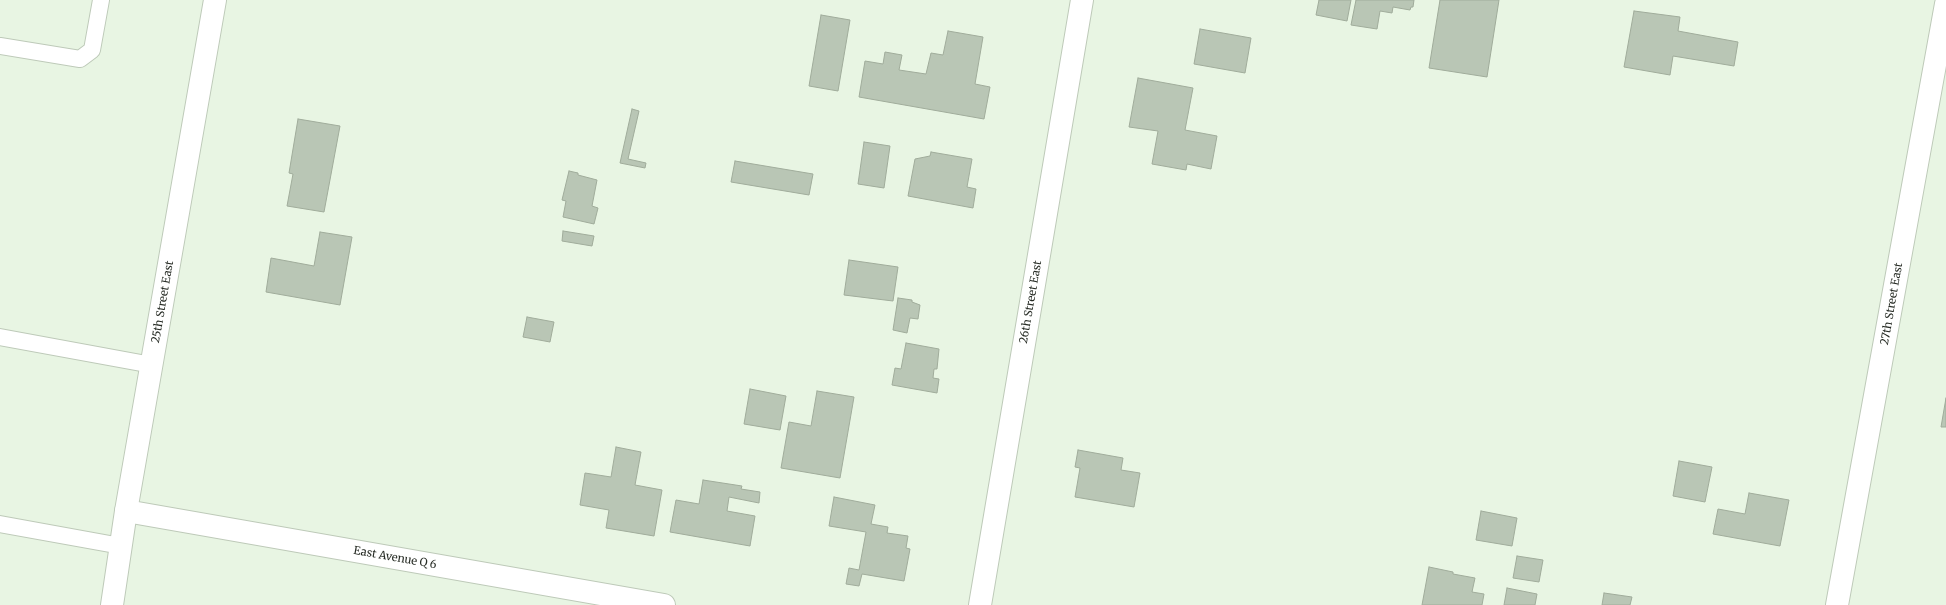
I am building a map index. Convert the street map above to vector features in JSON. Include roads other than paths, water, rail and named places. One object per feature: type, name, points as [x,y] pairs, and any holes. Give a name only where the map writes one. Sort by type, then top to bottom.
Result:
[{"type":"street","name":"25th Street East","points":[[112,605],[126,511],[215,0]]},
{"type":"street","name":"26th Street East","points":[[980,605],[1082,0]]},
{"type":"street","name":"27th Street East","points":[[1837,605],[1946,4]]},
{"type":"street","name":"East Avenue Q 6","points":[[126,511],[664,605]]},
{"type":"lane","points":[[0,46],[80,59],[92,50],[101,0]]},
{"type":"lane","points":[[0,337],[152,364]]},
{"type":"lane","points":[[0,524],[121,546]]}]
